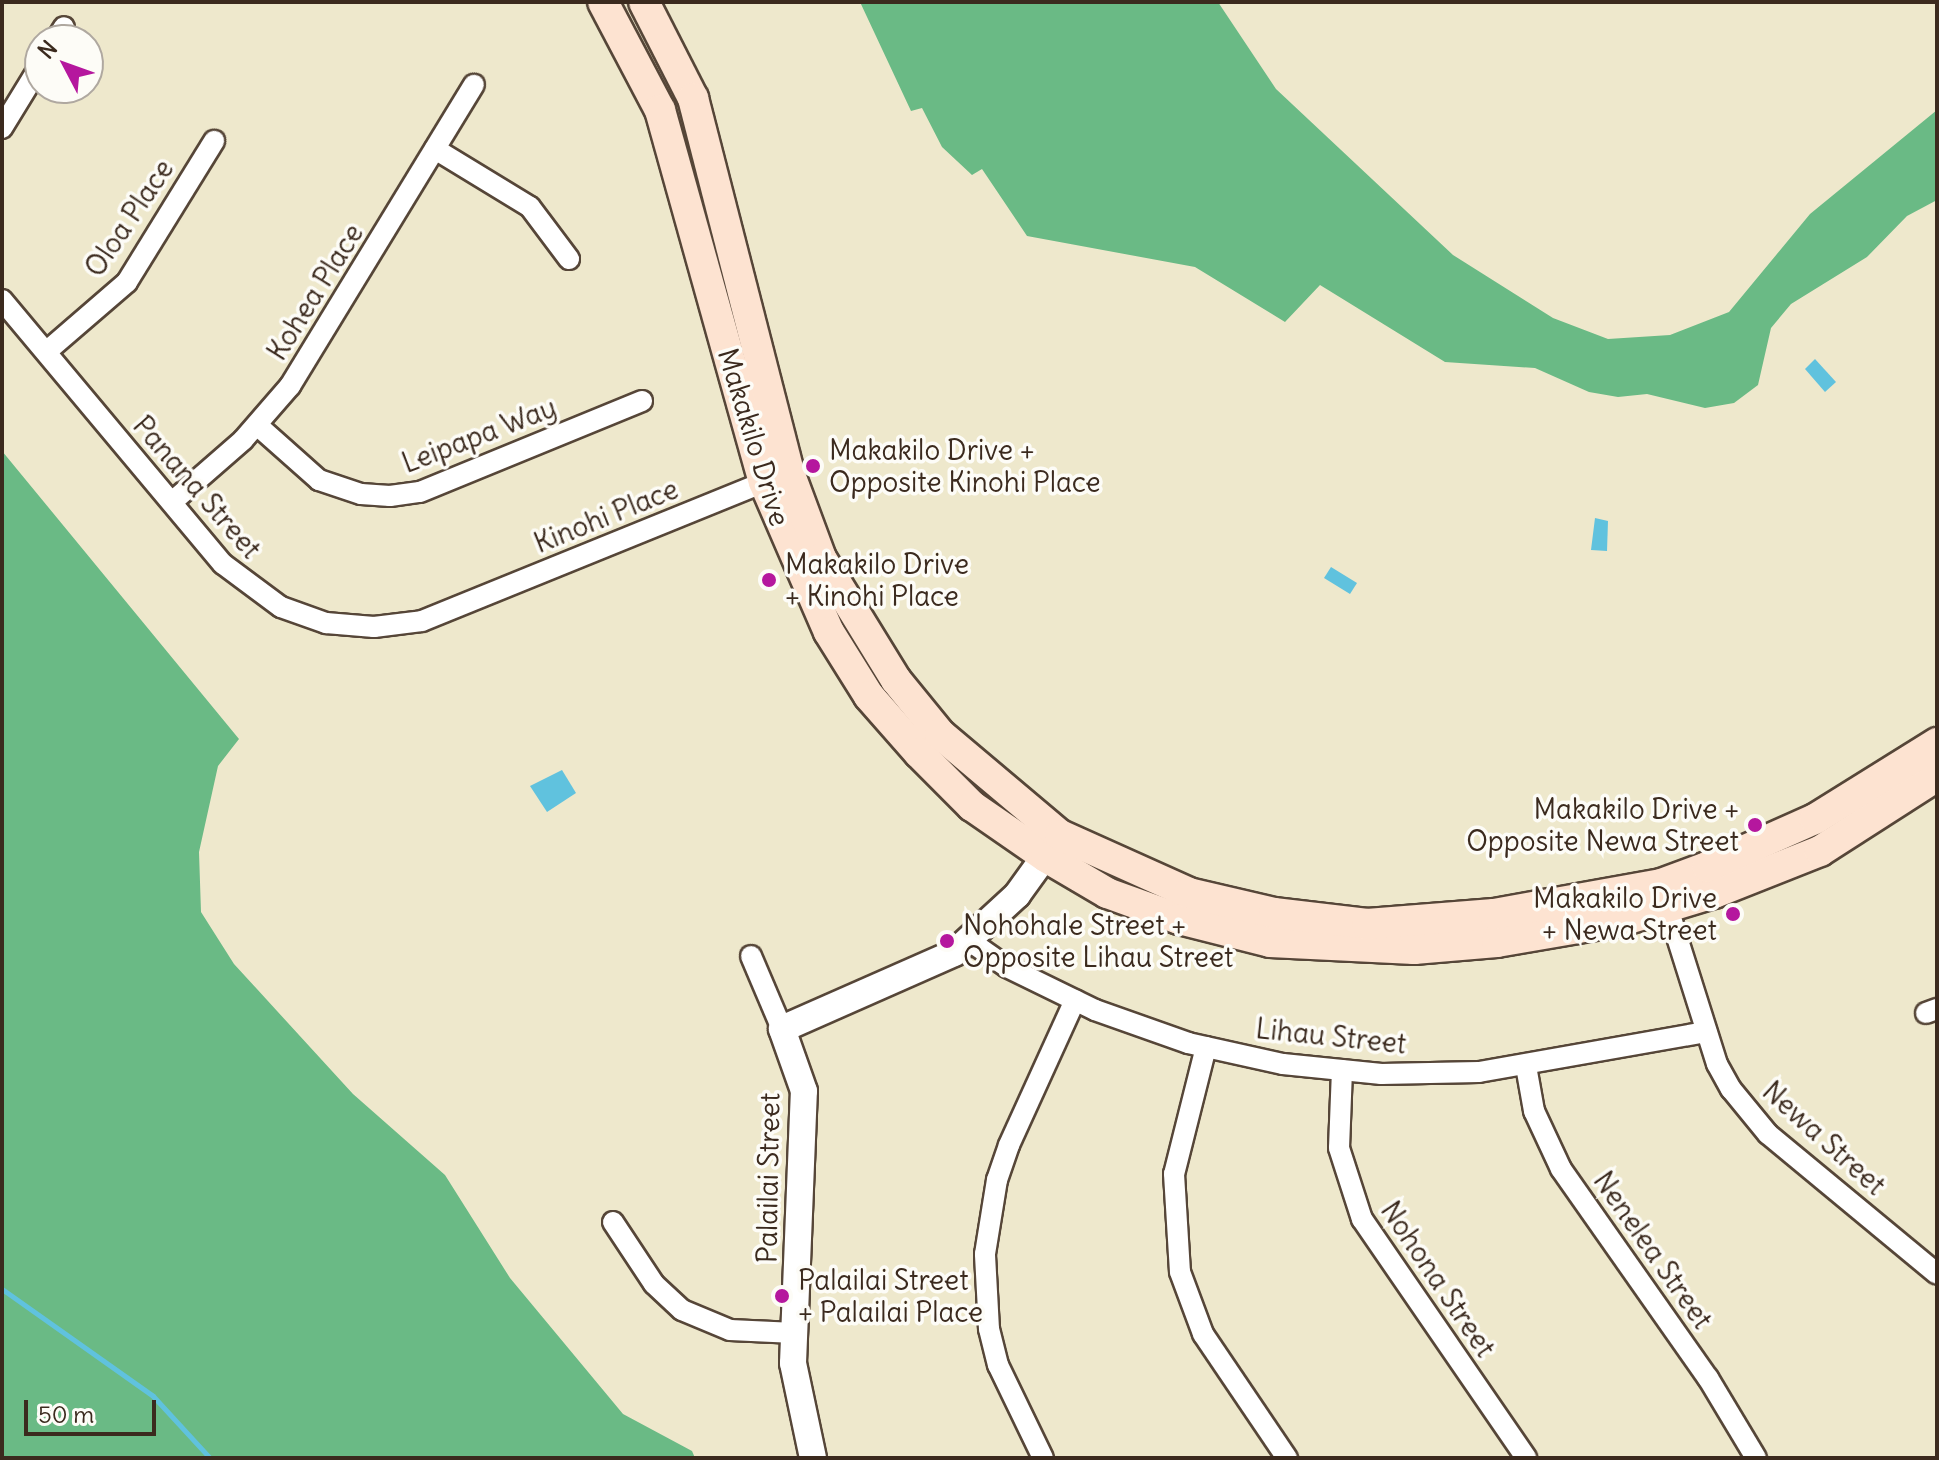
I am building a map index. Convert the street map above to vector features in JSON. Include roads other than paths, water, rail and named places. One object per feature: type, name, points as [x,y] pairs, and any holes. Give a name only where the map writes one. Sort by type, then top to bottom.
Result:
[{"type":"main road","name":"Makakilo Drive","points":[[603,2],[660,110],[776,477],[821,558],[896,680],[940,734],[1053,846],[1189,893],[1274,913],[1367,924],[1664,896],[1820,851],[1937,776]]},
{"type":"main road","name":"Makakilo Drive","points":[[644,2],[693,98],[776,477]]},
{"type":"main road","name":"Makakilo Drive","points":[[1664,896],[1905,767],[1937,743]]},
{"type":"street","name":"Kohea Place","points":[[172,502],[257,425],[309,357],[474,85]]},
{"type":"street","points":[[2,128],[24,92]]},
{"type":"street","name":"Oloa Place","points":[[46,352],[127,282],[214,141]]},
{"type":"street","points":[[435,149],[530,207],[569,259]]},
{"type":"street","name":"Panana Street","points":[[2,300],[241,581],[303,617],[374,627],[445,613]]},
{"type":"street","name":"Leipapa Way","points":[[257,425],[319,480],[361,494],[390,496],[420,492],[642,401]]},
{"type":"street","name":"Kinohi Place","points":[[445,613],[776,477]]},
{"type":"street","points":[[782,1029],[937,962],[971,942],[1053,846]]},
{"type":"street","name":"Newa Street","points":[[1664,896],[1707,1032],[1731,1089],[1768,1134],[1937,1274]]},
{"type":"street","name":"Lihau Street","points":[[971,942],[1075,1000],[1206,1047],[1342,1070],[1479,1072],[1707,1032]]},
{"type":"street","name":"Palailai Street","points":[[751,956],[799,1068],[805,1108],[795,1333],[797,1399],[813,1458]]},
{"type":"street","points":[[1043,1458],[1010,1401],[998,1365],[986,1304],[985,1254],[991,1204],[1009,1145],[1075,1000]]},
{"type":"street","points":[[1206,1047],[1174,1174],[1180,1272],[1203,1334],[1287,1458]]},
{"type":"street","name":"Nenelea Street","points":[[1526,1066],[1534,1111],[1561,1169],[1708,1378],[1756,1458]]},
{"type":"street","name":"Nohona Street","points":[[1342,1070],[1339,1148],[1362,1219],[1526,1458]]},
{"type":"street","points":[[613,1222],[654,1284],[682,1310],[730,1330],[795,1333]]},
{"type":"water","points":[[1815,359],[1836,382],[1825,392],[1805,369]]},
{"type":"water","points":[[1595,518],[1608,521],[1607,551],[1591,550]]},
{"type":"water","points":[[1331,567],[1357,583],[1350,594],[1324,578]]},
{"type":"water","points":[[562,770],[576,793],[547,812],[530,786]]},
{"type":"waterway","points":[[2,1289],[153,1396],[210,1458]]},
{"type":"place","name":"Makakilo Drive + Opposite Kinohi Place","points":[[813,466]]},
{"type":"place","name":"Makakilo Drive + Kinohi Place","points":[[769,580]]},
{"type":"place","name":"Makakilo Drive + Opposite Newa Street","points":[[1755,825]]},
{"type":"place","name":"Makakilo Drive + Newa Street","points":[[1733,914]]},
{"type":"place","name":"Nohohale Street + Opposite Lihau Street","points":[[947,941]]},
{"type":"place","name":"Palailai Street + Palailai Place","points":[[782,1296]]}]
